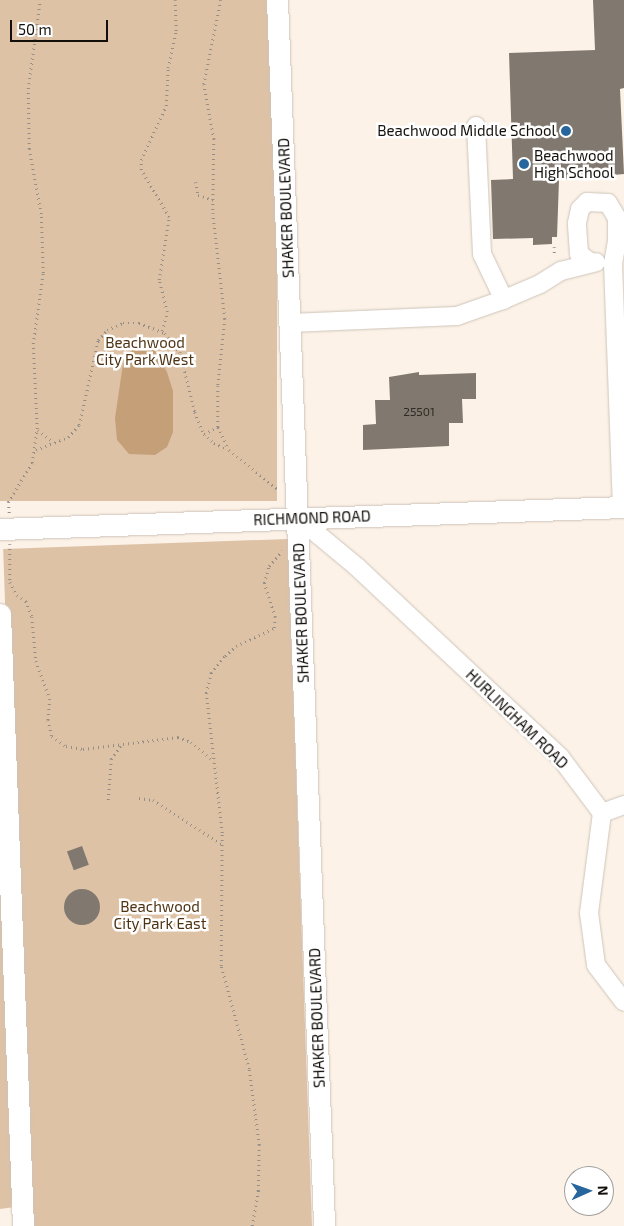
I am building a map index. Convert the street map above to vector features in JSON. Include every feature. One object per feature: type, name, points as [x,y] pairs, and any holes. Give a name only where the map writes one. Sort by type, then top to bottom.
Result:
[{"type":"main road","name":"SHAKER BOULEVARD","points":[[277,0],[324,1226]]},
{"type":"main road","name":"RICHMOND ROAD","points":[[0,529],[623,507]]},
{"type":"main road","points":[[0,614],[4,807],[23,1226]]},
{"type":"street","points":[[476,126],[482,254],[504,300]]},
{"type":"street","points":[[589,261],[579,254],[576,223],[580,209],[587,202],[598,201],[608,203],[617,218],[623,507]]},
{"type":"street","points":[[290,324],[457,316],[504,300],[540,284],[561,271],[589,261],[618,262]]},
{"type":"street","name":"HURLINGHAM ROAD","points":[[298,518],[347,558],[560,757],[602,813]]},
{"type":"street","points":[[624,805],[602,813],[589,913],[596,965],[624,1002]]},
{"type":"path","points":[[9,509],[8,502],[32,463],[36,450],[37,429],[33,344],[42,273],[41,223],[29,150],[28,89],[40,0]]},
{"type":"path","points":[[162,332],[167,312],[159,280],[169,217],[141,170],[141,160],[166,106],[168,68],[176,32],[176,0]]},
{"type":"path","points":[[221,0],[204,84],[214,138],[212,200],[225,319],[218,386],[218,427],[229,450]]},
{"type":"path","points":[[196,182],[198,195],[212,200]]},
{"type":"path","points":[[554,247],[554,253]]},
{"type":"path","points":[[36,450],[68,437],[79,425],[98,340],[107,330],[123,323],[139,323],[162,332],[180,352],[195,412],[204,434],[214,443],[229,450],[282,493]]},
{"type":"path","points":[[204,434],[218,427]]},
{"type":"path","points":[[37,429],[54,442]]},
{"type":"path","points":[[252,1226],[258,1191],[259,1145],[249,1069],[221,966],[223,845],[207,709],[209,679],[214,668],[236,646],[274,628],[275,617],[264,590],[265,578],[284,545]]},
{"type":"path","points":[[10,555],[10,582],[17,595],[26,601],[32,617],[36,661],[50,699],[52,736],[66,746],[83,749],[178,736],[191,742],[214,761]]},
{"type":"path","points":[[108,800],[111,759],[121,745]]},
{"type":"path","points":[[139,798],[153,800],[223,845]]},
{"type":"green space","name":"Beachwood City Park West","points":[[0,0],[277,0],[277,501],[0,501]]},
{"type":"green space","name":"Beachwood City Park East","points":[[288,539],[312,1226],[27,1226],[3,549]]},
{"type":"green space","points":[[0,876],[15,1207],[0,1209]]},
{"type":"shaded area","points":[[141,340],[154,349],[167,372],[173,391],[173,432],[167,447],[155,455],[129,454],[117,440],[115,418],[124,357],[132,342]]},
{"type":"building","name":"Beachwood Middle School","points":[[593,0],[624,0],[624,88],[620,89],[624,174],[559,180],[557,237],[552,237],[552,244],[533,245],[533,238],[493,239],[491,180],[513,179],[509,53],[595,50]]},
{"type":"building","points":[[419,372],[419,375],[476,373],[476,399],[462,399],[463,423],[449,423],[449,446],[363,450],[363,425],[376,424],[375,400],[390,400],[389,377]]},
{"type":"building","points":[[82,846],[89,865],[74,870],[67,851]]},
{"type":"building","points":[[82,889],[89,890],[95,894],[99,900],[99,914],[95,920],[89,924],[82,925],[75,924],[69,920],[65,914],[64,907],[65,900],[69,894],[75,890]]},
{"type":"place","name":"Beachwood Middle School","points":[[566,131]]},
{"type":"place","name":"Beachwood High School","points":[[524,164]]}]
